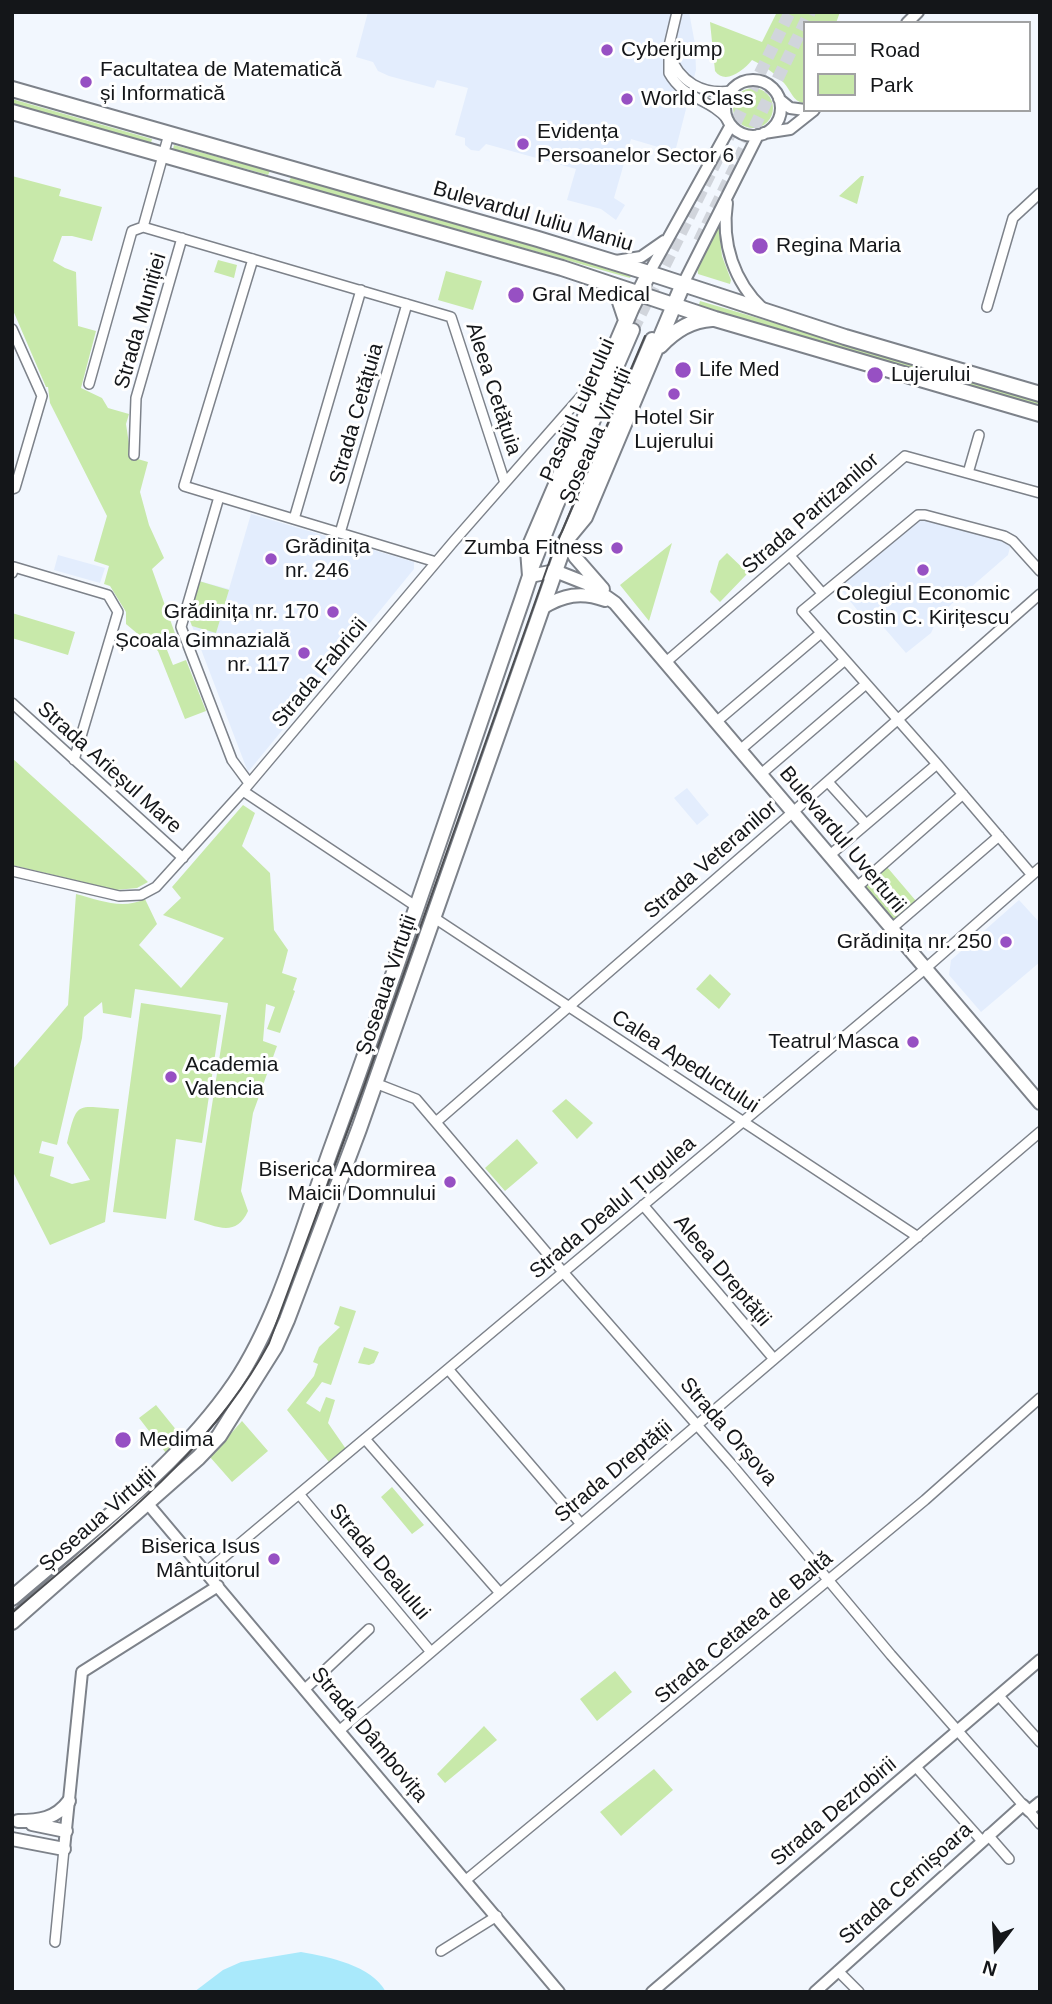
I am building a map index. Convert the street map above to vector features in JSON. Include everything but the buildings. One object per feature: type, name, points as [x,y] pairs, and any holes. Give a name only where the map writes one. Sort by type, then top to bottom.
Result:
[{"type":"main road","name":"Bulevardul Iuliu Maniu","points":[[12,89],[612,261],[858,341],[1040,394]]},
{"type":"main road","name":"Bulevardul Iuliu Maniu","points":[[12,112],[602,281],[715,319],[1040,414]]},
{"type":"main road","name":"Șoseaua Virtuții","points":[[12,1598],[179,1451],[218,1406],[250,1360],[273,1310],[297,1246],[417,907],[530,576],[528,550],[606,368],[630,325],[639,293],[649,273]]},
{"type":"main road","points":[[602,281],[619,299],[630,325]]},
{"type":"main road","name":"Șoseaua Virtuții","points":[[12,1622],[187,1470],[219,1436],[275,1347],[376,1083],[566,540],[585,517],[654,344],[675,306],[683,284]]},
{"type":"main road","points":[[654,344],[690,323],[715,319]]},
{"type":"main road","name":"Pasajul Lujerului","points":[[530,576],[630,325]]},
{"type":"main road","name":"Pasajul Lujerului","points":[[566,540],[654,344]]},
{"type":"main road","points":[[566,540],[575,557],[615,603]]},
{"type":"main road","points":[[530,576],[555,571]]},
{"type":"main road","name":"Bulevardul Uverturii","points":[[555,571],[588,584],[615,603],[1040,1103]]},
{"type":"main road","points":[[542,608],[561,598],[574,595],[589,595],[615,603]]},
{"type":"main road","points":[[15,1821],[48,1818],[60,1812],[69,1801]]},
{"type":"main road","points":[[15,1821],[66,1831]]},
{"type":"main road","points":[[12,1839],[64,1849]]},
{"type":"street","points":[[677,12],[668,46],[667,66],[672,78],[692,97],[717,108],[729,123],[743,134],[790,129],[811,112]]},
{"type":"street","points":[[668,46],[673,61],[686,80],[709,91],[731,91]]},
{"type":"street","points":[[649,273],[729,123],[725,108],[731,91],[743,82],[757,81],[771,87],[779,99],[790,108],[804,110]]},
{"type":"street","points":[[683,284],[761,134],[776,122],[779,99]]},
{"type":"street","points":[[89,384],[132,231],[143,226],[169,134]]},
{"type":"street","points":[[729,193],[726,229],[732,262],[741,284],[765,311]]},
{"type":"street","points":[[987,307],[1013,218],[1040,193]]},
{"type":"street","name":"Aleea Cetățuia","points":[[143,226],[451,317],[505,482]]},
{"type":"street","points":[[612,261],[636,259],[673,232]]},
{"type":"street","name":"Strada Muniției","points":[[134,455],[136,398],[182,238]]},
{"type":"street","points":[[253,259],[184,486],[436,562]]},
{"type":"street","points":[[294,519],[361,290]]},
{"type":"street","name":"Strada Cetățuia","points":[[340,533],[407,304]]},
{"type":"street","points":[[12,329],[42,396],[15,488],[12,489]]},
{"type":"street","name":"Strada Fabricii","points":[[12,871],[112,895],[134,897],[156,887],[246,787],[436,562],[606,368]]},
{"type":"street","points":[[968,473],[979,435]]},
{"type":"street","name":"Strada Partizanilor","points":[[666,663],[905,456],[1040,493]]},
{"type":"street","points":[[219,497],[181,627],[232,760],[246,787],[417,907]]},
{"type":"street","points":[[1032,875],[802,611],[912,519],[925,515],[1004,536],[1013,541],[1040,571]]},
{"type":"street","points":[[790,556],[822,593]]},
{"type":"street","points":[[12,573],[14,567],[108,595],[118,612],[75,760]]},
{"type":"street","name":"Strada Veteranilor","points":[[436,1122],[1038,599]]},
{"type":"street","points":[[716,722],[821,633]]},
{"type":"street","points":[[740,750],[845,660]]},
{"type":"street","points":[[761,775],[866,684]]},
{"type":"street","name":"Strada Arieșul Mare","points":[[12,703],[183,858]]},
{"type":"street","points":[[830,855],[937,764]]},
{"type":"street","points":[[828,782],[866,824]]},
{"type":"street","points":[[857,887],[963,794]]},
{"type":"street","points":[[892,928],[999,836]]},
{"type":"street","name":"Strada Dealul Țugulea","points":[[206,1572],[926,968],[1040,868]]},
{"type":"street","name":"Calea Apeductului","points":[[433,917],[918,1237]]},
{"type":"street","name":"Strada Orșova","points":[[376,1083],[414,1097],[1040,1824]]},
{"type":"street","name":"Strada Dreptății","points":[[340,1730],[1040,1132]]},
{"type":"street","name":"Aleea Dreptății","points":[[643,1205],[774,1359]]},
{"type":"street","points":[[448,1370],[581,1524]]},
{"type":"street","name":"Strada Cetatea de Baltă","points":[[466,1880],[828,1581],[1040,1398]]},
{"type":"street","points":[[365,1438],[500,1593]]},
{"type":"street","name":"Strada Dealului","points":[[299,1494],[431,1652]]},
{"type":"street","name":"Strada Dâmbovița","points":[[148,1504],[559,1992]]},
{"type":"street","points":[[55,1942],[82,1672],[218,1586]]},
{"type":"street","points":[[305,1689],[369,1629]]},
{"type":"street","name":"Strada Dezrobirii","points":[[652,1992],[1040,1660]]},
{"type":"street","points":[[999,1696],[1040,1742]]},
{"type":"street","points":[[916,1767],[1009,1859]]},
{"type":"street","name":"Strada Cernișoara","points":[[815,1992],[985,1838],[1026,1808],[1040,1802]]},
{"type":"street","points":[[441,1951],[497,1916]]},
{"type":"street","points":[[838,1971],[859,1992]]},
{"type":"shaded area","points":[[368,12],[689,12],[695,44],[696,70],[675,152],[631,139],[614,198],[625,205],[616,220],[601,209],[567,200],[576,169],[486,144],[479,151],[471,150],[465,145],[465,138],[455,135],[468,88],[437,80],[434,88],[389,76],[378,71],[373,62],[356,57]]},
{"type":"shaded area","points":[[251,514],[414,562],[414,569],[248,772],[189,618],[199,581],[229,589]]},
{"type":"shaded area","name":"Colegiul Economic Costin C. Kirițescu","points":[[923,518],[1011,543],[1008,555],[939,615],[931,633],[906,653],[879,622],[858,611],[838,586],[911,522]]},
{"type":"shaded area","points":[[58,555],[105,568],[100,583],[54,570]]},
{"type":"shaded area","points":[[687,788],[709,815],[697,825],[674,798]]},
{"type":"shaded area","name":"Grădinița nr. 250","points":[[1019,900],[1040,923],[1040,962],[981,1012],[949,975],[951,960]]},
{"type":"green space","points":[[777,12],[840,12],[837,21],[804,21],[803,103],[794,98],[777,76],[752,60],[734,75],[719,75],[715,71],[710,22],[762,42]]},
{"type":"green space","points":[[753,88],[767,94],[773,108],[767,122],[753,128],[739,122],[733,108],[739,94]]},
{"type":"green space","points":[[12,99],[152,139],[151,143],[12,104]]},
{"type":"green space","points":[[174,145],[270,171],[268,175],[173,149]]},
{"type":"green space","points":[[12,176],[61,189],[59,196],[102,207],[92,241],[62,236],[53,261],[76,272],[78,326],[96,331],[81,388],[102,398],[108,408],[129,414],[126,424],[131,457],[148,462],[140,492],[149,525],[164,558],[152,569],[177,639],[175,646],[167,650],[173,665],[186,660],[206,711],[185,719],[158,651],[126,624],[126,612],[110,586],[104,584],[109,566],[94,561],[107,516],[50,403],[48,387],[12,308]]},
{"type":"green space","points":[[864,176],[857,204],[839,196]]},
{"type":"green space","points":[[291,177],[632,274],[630,278],[289,182]]},
{"type":"green space","points":[[715,228],[719,229],[722,256],[730,284],[698,274],[697,265]]},
{"type":"green space","points":[[218,260],[237,265],[234,278],[214,272]]},
{"type":"green space","points":[[446,271],[482,281],[473,310],[438,300]]},
{"type":"green space","points":[[700,301],[1040,401],[1040,408],[698,308]]},
{"type":"green space","points":[[672,543],[649,621],[620,585]]},
{"type":"green space","points":[[727,553],[748,573],[720,602],[710,592],[719,561]]},
{"type":"green space","points":[[199,581],[229,590],[216,633],[192,626],[189,618]]},
{"type":"green space","points":[[12,613],[75,632],[68,655],[12,638]]},
{"type":"green space","points":[[12,758],[148,882],[137,888],[116,890],[12,865]]},
{"type":"green space","points":[[243,805],[255,813],[242,846],[270,873],[274,930],[288,950],[282,973],[297,978],[280,1033],[267,1029],[275,1007],[266,1004],[263,1041],[277,1046],[253,1113],[241,1191],[248,1211],[238,1225],[225,1228],[194,1220],[228,1003],[135,989],[131,1018],[103,1013],[102,1002],[84,1017],[82,1038],[57,1145],[42,1141],[39,1153],[54,1157],[50,1176],[72,1184],[90,1180],[67,1143],[73,1119],[86,1107],[119,1109],[105,1222],[50,1245],[12,1170],[12,1070],[68,1005],[76,894],[119,904],[145,899],[157,924],[139,945],[181,988],[224,938],[163,915],[181,898],[172,887]]},
{"type":"green space","points":[[887,867],[916,901],[891,922],[863,888]]},
{"type":"green space","points":[[710,974],[731,994],[719,1009],[696,989]]},
{"type":"green space","name":"Academia Valencia","points":[[141,1003],[221,1015],[202,1143],[176,1139],[166,1219],[113,1212]]},
{"type":"green space","points":[[566,1099],[593,1123],[577,1139],[552,1111]]},
{"type":"green space","points":[[517,1139],[538,1163],[505,1191],[485,1168]]},
{"type":"green space","points":[[340,1306],[356,1311],[331,1385],[322,1382],[306,1403],[320,1412],[326,1397],[335,1400],[328,1423],[346,1449],[329,1462],[287,1410],[314,1376],[318,1364],[313,1362],[319,1347],[340,1327],[334,1324]]},
{"type":"green space","points":[[364,1347],[379,1352],[374,1363],[358,1363]]},
{"type":"green space","points":[[156,1405],[182,1437],[166,1453],[139,1418]]},
{"type":"green space","points":[[242,1421],[268,1451],[232,1482],[210,1457]]},
{"type":"green space","points":[[392,1487],[424,1525],[412,1534],[381,1497]]},
{"type":"green space","points":[[615,1671],[632,1692],[597,1721],[580,1699]]},
{"type":"green space","points":[[484,1726],[497,1740],[445,1783],[437,1774]]},
{"type":"green space","points":[[654,1769],[673,1790],[621,1836],[600,1812]]},
{"type":"water","points":[[301,1952],[360,1969],[370,1975],[386,1992],[194,1992],[223,1970],[241,1962]]},
{"type":"tunnel","points":[[728,138],[790,12]]},
{"type":"tunnel","points":[[806,21],[810,12]]},
{"type":"tunnel","points":[[699,241],[804,24]]},
{"type":"tunnel","points":[[633,330],[720,154]]},
{"type":"tram line","points":[[12,1613],[119,1521],[187,1456],[245,1383],[269,1343],[363,1089],[551,557],[645,336]]},
{"type":"place","name":"Cyberjump","points":[[607,50]]},
{"type":"place","name":"Facultatea de Matematică și Informatică","points":[[86,82]]},
{"type":"place","name":"World Class","points":[[627,99]]},
{"type":"place","name":"Evidența Persoanelor Sector 6","points":[[523,144]]},
{"type":"place","name":"Regina Maria","points":[[760,246]]},
{"type":"place","name":"Gral Medical","points":[[516,295]]},
{"type":"place","name":"Life Med","points":[[683,370]]},
{"type":"place","name":"Lujerului","points":[[875,375]]},
{"type":"place","name":"Hotel Sir Lujerului","points":[[674,394]]},
{"type":"place","name":"Zumba Fitness","points":[[617,548]]},
{"type":"place","name":"Grădinița nr. 246","points":[[271,559]]},
{"type":"place","name":"Colegiul Economic Costin C. Kirițescu","points":[[923,570]]},
{"type":"place","name":"Grădinița nr. 170","points":[[333,612]]},
{"type":"place","name":"Școala Gimnazială nr. 117","points":[[304,653]]},
{"type":"place","name":"Grădinița nr. 250","points":[[1006,942]]},
{"type":"place","name":"Teatrul Masca","points":[[913,1042]]},
{"type":"place","name":"Academia Valencia","points":[[171,1077]]},
{"type":"place","name":"Biserica Adormirea Maicii Domnului","points":[[450,1182]]},
{"type":"place","name":"Medima","points":[[123,1440]]},
{"type":"place","name":"Biserica Isus Mântuitorul","points":[[274,1559]]}]
